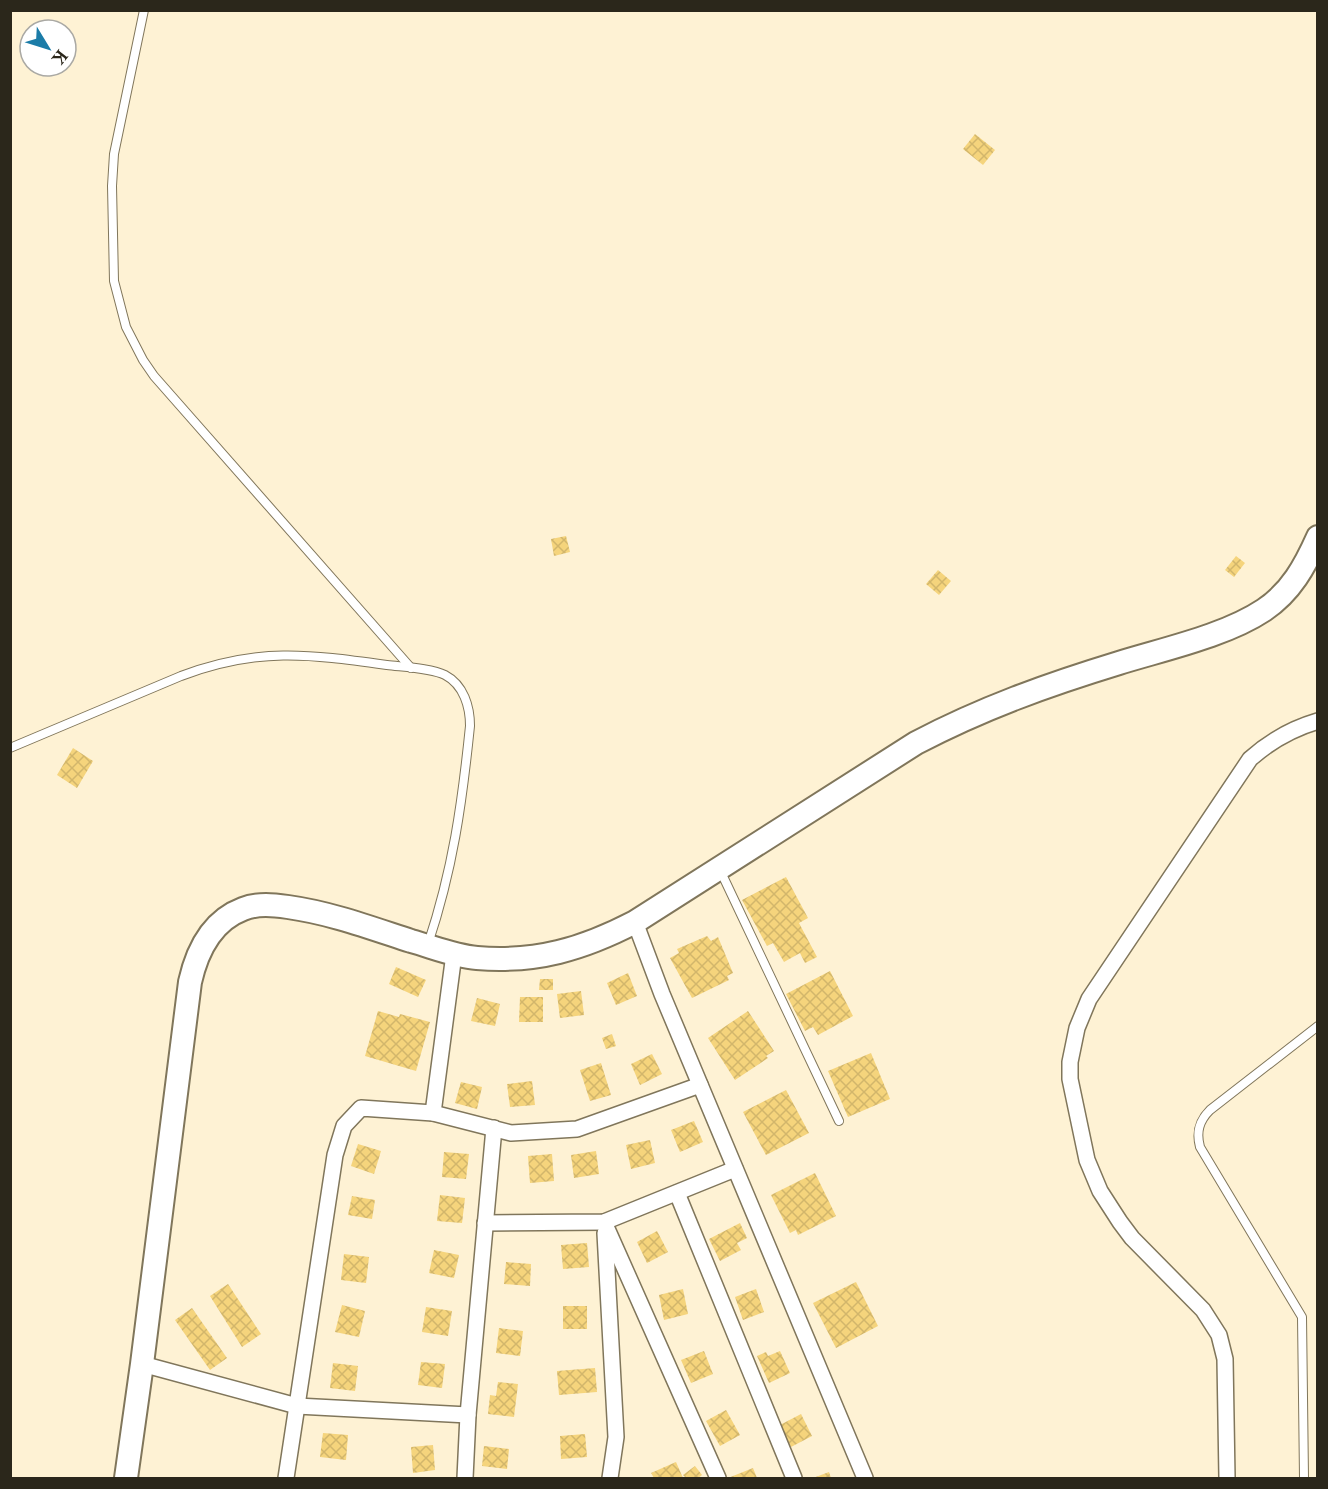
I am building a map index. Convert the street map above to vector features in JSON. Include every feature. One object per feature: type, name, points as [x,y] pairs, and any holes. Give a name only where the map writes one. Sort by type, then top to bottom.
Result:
[{"type":"street","points":[[126,1479],[190,982],[194,962],[204,942],[214,928],[228,916],[244,908],[259,905],[296,908],[336,916],[454,954],[501,959],[554,954],[605,938],[720,869],[915,742],[953,723],[1025,693],[1225,630],[1264,610],[1294,582],[1305,566],[1317,537]]},
{"type":"street","points":[[1227,1479],[1225,1359],[1218,1335],[1203,1310],[1132,1238],[1100,1191],[1087,1160],[1070,1080],[1070,1062],[1077,1028],[1089,999],[1250,759],[1274,740],[1301,726],[1317,721]]},
{"type":"street","points":[[635,922],[735,1169],[865,1479]]},
{"type":"street","points":[[433,1113],[454,954]]},
{"type":"street","points":[[286,1479],[335,1155],[344,1126],[361,1108],[433,1113],[510,1133],[577,1129],[700,1084]]},
{"type":"street","points":[[465,1479],[468,1415],[494,1128]]},
{"type":"street","points":[[485,1223],[604,1221],[735,1169]]},
{"type":"street","points":[[677,1192],[794,1479]]},
{"type":"street","points":[[604,1221],[616,1437],[610,1479]]},
{"type":"street","points":[[604,1221],[718,1479]]},
{"type":"street","points":[[142,1364],[297,1406],[468,1415]]},
{"type":"lane","points":[[144,10],[112,170],[114,281],[126,327],[154,376],[411,668]]},
{"type":"lane","points":[[10,748],[181,676],[241,658],[266,655],[314,655],[444,674],[464,695],[470,716],[462,805],[456,842],[428,946]]},
{"type":"lane","points":[[720,869],[839,1121]]},
{"type":"lane","points":[[1304,1479],[1302,1317],[1200,1147],[1198,1135],[1201,1122],[1210,1110],[1317,1026]]},
{"type":"building","points":[[975,134],[995,150],[983,165],[963,149]]},
{"type":"building","points":[[566,536],[570,552],[554,556],[551,539]]},
{"type":"building","points":[[1236,556],[1245,563],[1234,577],[1225,570]]},
{"type":"building","points":[[938,570],[951,581],[939,595],[926,584]]},
{"type":"building","points":[[73,748],[93,761],[77,788],[57,775]]},
{"type":"building","points":[[786,877],[808,918],[799,923],[817,957],[805,963],[800,953],[784,962],[773,943],[767,946],[742,900]]},
{"type":"building","points":[[707,936],[711,941],[718,937],[733,973],[727,976],[729,980],[692,998],[670,958],[679,953],[677,949]]},
{"type":"building","points":[[396,967],[426,980],[418,997],[389,984]]},
{"type":"building","points":[[830,971],[853,1016],[818,1035],[813,1027],[805,1031],[786,994]]},
{"type":"building","points":[[628,973],[637,996],[616,1005],[607,983]]},
{"type":"building","points":[[540,979],[553,979],[553,990],[539,990]]},
{"type":"building","points":[[581,991],[584,1015],[560,1018],[557,994]]},
{"type":"building","points":[[520,997],[543,997],[543,1022],[519,1022]]},
{"type":"building","points":[[477,998],[500,1004],[495,1026],[471,1021]]},
{"type":"building","points":[[378,1011],[430,1022],[416,1071],[365,1056]]},
{"type":"building","points":[[748,1011],[774,1051],[766,1056],[768,1058],[735,1080],[708,1038]]},
{"type":"building","points":[[612,1034],[616,1046],[606,1049],[602,1038]]},
{"type":"building","points":[[871,1053],[890,1099],[848,1117],[828,1071]]},
{"type":"building","points":[[652,1054],[662,1074],[640,1085],[631,1064]]},
{"type":"building","points":[[601,1063],[611,1095],[590,1101],[580,1070]]},
{"type":"building","points":[[532,1081],[535,1105],[510,1107],[507,1084]]},
{"type":"building","points":[[461,1082],[482,1087],[477,1109],[455,1103]]},
{"type":"building","points":[[786,1090],[809,1133],[766,1155],[743,1112]]},
{"type":"building","points":[[694,1121],[703,1142],[680,1152],[671,1130]]},
{"type":"building","points":[[650,1140],[655,1163],[631,1169],[626,1145]]},
{"type":"building","points":[[358,1144],[381,1151],[374,1174],[351,1166]]},
{"type":"building","points":[[596,1151],[599,1174],[574,1178],[571,1155]]},
{"type":"building","points":[[444,1152],[469,1154],[466,1179],[442,1177]]},
{"type":"building","points":[[552,1154],[554,1181],[530,1183],[528,1156]]},
{"type":"building","points":[[815,1173],[836,1216],[798,1235],[796,1230],[790,1233],[771,1195]]},
{"type":"building","points":[[440,1195],[465,1198],[462,1223],[437,1221]]},
{"type":"building","points":[[352,1196],[375,1200],[372,1219],[348,1215]]},
{"type":"building","points":[[740,1223],[747,1238],[737,1243],[741,1250],[720,1261],[709,1239]]},
{"type":"building","points":[[657,1231],[668,1252],[647,1263],[637,1242]]},
{"type":"building","points":[[587,1243],[589,1267],[563,1269],[561,1245]]},
{"type":"building","points":[[434,1250],[459,1255],[454,1278],[429,1273]]},
{"type":"building","points":[[344,1254],[369,1257],[366,1283],[341,1280]]},
{"type":"building","points":[[506,1262],[531,1264],[530,1286],[504,1284]]},
{"type":"building","points":[[856,1282],[878,1326],[836,1348],[813,1303]]},
{"type":"building","points":[[228,1284],[261,1334],[242,1347],[210,1296]]},
{"type":"building","points":[[683,1289],[688,1314],[664,1320],[659,1295]]},
{"type":"building","points":[[756,1289],[764,1312],[743,1320],[735,1297]]},
{"type":"building","points":[[342,1305],[365,1311],[359,1337],[335,1332]]},
{"type":"building","points":[[563,1306],[587,1306],[587,1329],[563,1329]]},
{"type":"building","points":[[426,1307],[452,1311],[448,1336],[422,1332]]},
{"type":"building","points":[[192,1308],[227,1358],[210,1370],[175,1320]]},
{"type":"building","points":[[499,1328],[523,1331],[520,1356],[496,1353]]},
{"type":"building","points":[[704,1351],[713,1374],[691,1383],[681,1360]]},
{"type":"building","points":[[780,1351],[790,1373],[769,1383],[757,1356],[766,1352],[768,1356]]},
{"type":"building","points":[[421,1362],[445,1364],[442,1388],[418,1385]]},
{"type":"building","points":[[333,1363],[358,1366],[355,1391],[330,1388]]},
{"type":"building","points":[[595,1368],[597,1392],[559,1395],[557,1371]]},
{"type":"building","points":[[498,1382],[518,1384],[514,1417],[488,1414],[490,1395],[496,1396]]},
{"type":"building","points":[[726,1410],[740,1435],[720,1446],[706,1421]]},
{"type":"building","points":[[801,1414],[812,1436],[791,1447],[780,1425]]},
{"type":"building","points":[[323,1433],[348,1435],[346,1460],[320,1457]]},
{"type":"building","points":[[585,1434],[587,1457],[561,1459],[560,1436]]},
{"type":"building","points":[[433,1445],[435,1470],[413,1473],[411,1447]]},
{"type":"building","points":[[484,1446],[509,1449],[507,1469],[482,1466]]},
{"type":"building","points":[[676,1462],[683,1478],[654,1478],[651,1473]]},
{"type":"building","points":[[695,1466],[702,1475],[698,1478],[686,1478],[683,1475]]},
{"type":"building","points":[[753,1468],[757,1478],[728,1478]]},
{"type":"building","points":[[829,1472],[831,1478],[813,1478]]}]
